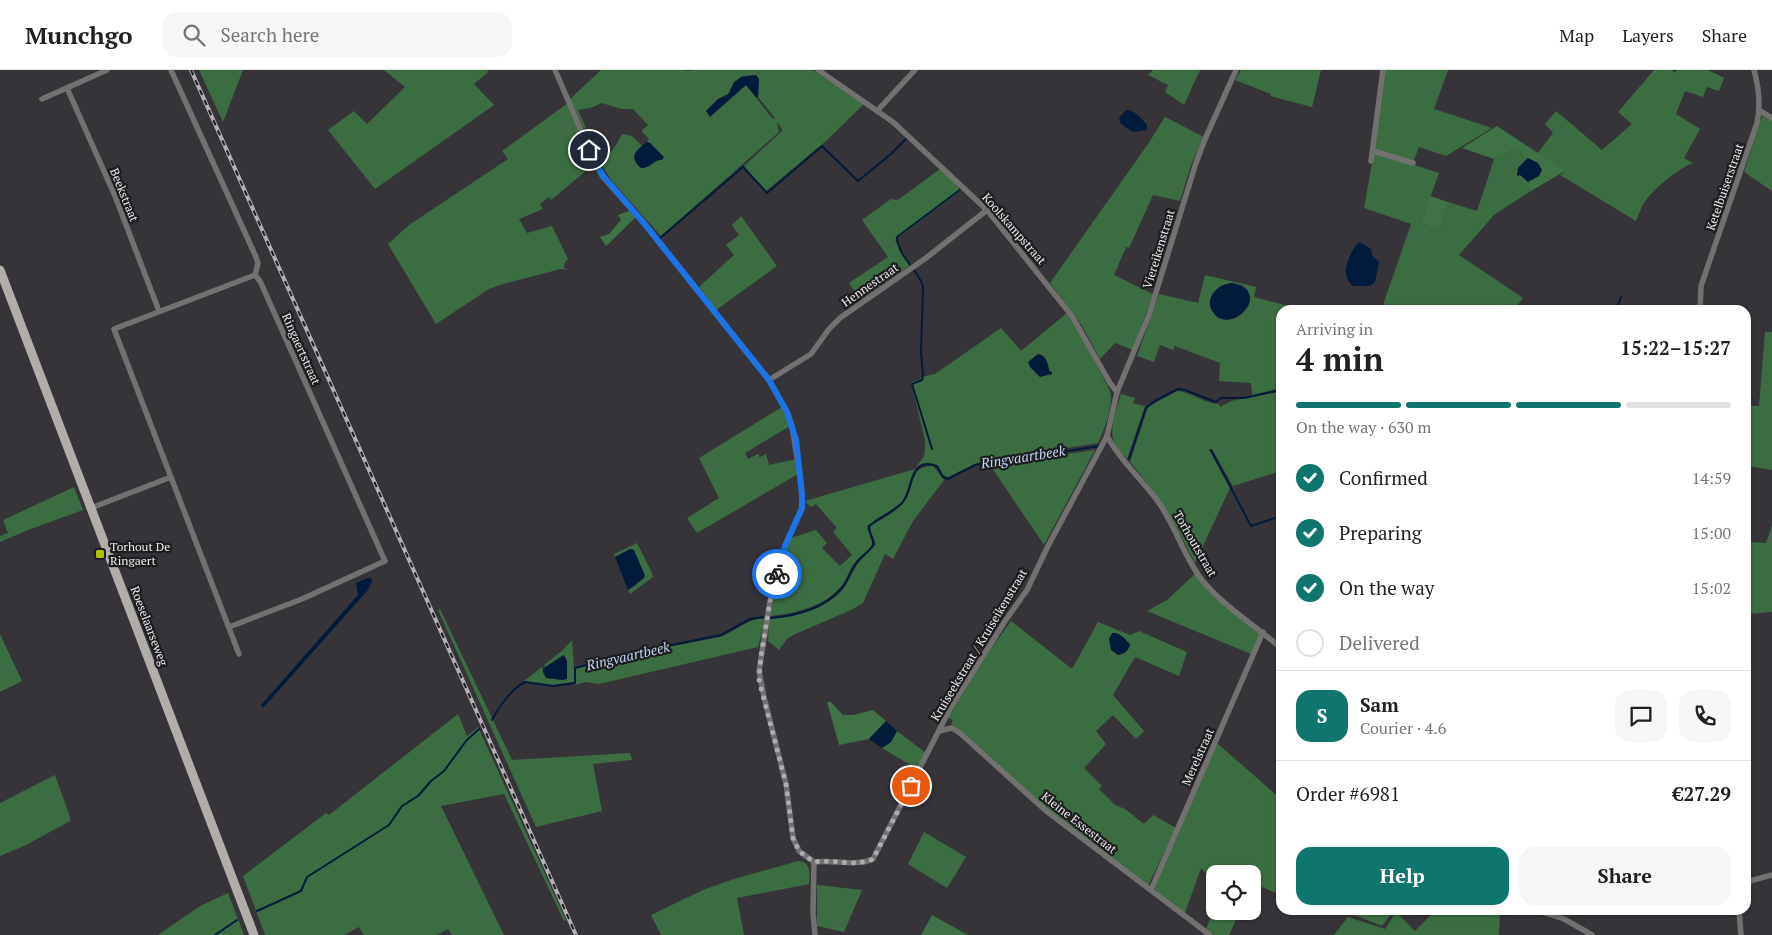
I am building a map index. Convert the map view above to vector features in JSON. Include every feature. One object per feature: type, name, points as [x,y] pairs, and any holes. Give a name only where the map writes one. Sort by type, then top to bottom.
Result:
[{"type":"main road","name":"Roeselaarseweg","points":[[0,270],[254,935]]},
{"type":"street","points":[[42,99],[107,70]]},
{"type":"street","points":[[171,70],[258,263],[255,274],[114,328],[239,654]]},
{"type":"street","points":[[555,70],[596,165],[603,176],[643,222],[769,380],[787,412],[792,426],[796,440],[802,508],[785,546],[770,601],[759,680],[786,784],[793,838],[799,851],[814,862],[813,913],[815,935]]},
{"type":"street","name":"Koolskampstraat","points":[[818,70],[893,122],[987,210],[1072,316],[1117,392]]},
{"type":"street","points":[[877,111],[915,70]]},
{"type":"street","name":"Viereikenstraat","points":[[1107,436],[1117,392],[1150,315],[1199,155],[1236,70]]},
{"type":"street","points":[[1371,161],[1384,70]]},
{"type":"street","name":"Ketelbuiserstraat","points":[[1700,305],[1702,286],[1760,111],[1754,70]]},
{"type":"street","name":"Beekstraat","points":[[67,88],[115,196],[159,311]]},
{"type":"street","points":[[1760,111],[1772,118]]},
{"type":"street","points":[[1373,151],[1412,163]]},
{"type":"street","name":"Hennestraat","points":[[769,380],[811,354],[829,329],[840,318],[926,258],[987,210]]},
{"type":"street","name":"Ringaertstraat","points":[[229,627],[302,599],[384,561],[255,274]]},
{"type":"street","name":"Kruiseekstraat / Kruiseikenstraat","points":[[814,862],[824,860],[866,862],[873,859],[969,677],[1027,590],[1048,546],[1107,436]]},
{"type":"street","name":"Torhoutstraat","points":[[1107,436],[1111,445],[1160,504],[1201,578],[1217,596],[1276,644]]},
{"type":"street","points":[[91,508],[171,477]]},
{"type":"street","name":"Merelstraat","points":[[1150,890],[1263,632]]},
{"type":"street","name":"Kleine Essestraat","points":[[939,731],[952,728],[960,733],[1044,810],[1210,935]]},
{"type":"street","points":[[1751,880],[1772,874]]},
{"type":"street","points":[[1552,915],[1564,919],[1592,935]]},
{"type":"street","points":[[1739,915],[1741,935]]},
{"type":"green space","points":[[199,70],[243,70],[223,122]]},
{"type":"green space","points":[[384,70],[487,70],[488,72],[474,84],[494,105],[375,189],[328,130],[354,111],[367,124],[405,87]]},
{"type":"green space","points":[[601,70],[812,70],[864,104],[826,141],[766,191],[744,166],[782,131],[777,122],[779,132],[661,236],[612,181],[601,164],[622,134],[632,136],[642,146],[635,153],[644,168],[657,160],[662,160],[650,143],[647,142],[649,139],[643,133],[642,130],[648,125],[633,109],[621,109],[602,103],[578,110],[586,128],[584,129],[570,99]],"holes":[[[756,75],[759,79],[758,97],[775,118],[773,119],[746,85],[710,116],[706,111],[718,99],[728,94],[731,87],[743,76]]]},
{"type":"green space","points":[[1153,70],[1200,70],[1184,105],[1165,92],[1168,85],[1148,75]]},
{"type":"green space","points":[[1241,70],[1321,70],[1312,107],[1270,96],[1271,94],[1235,80]]},
{"type":"green space","points":[[1385,70],[1448,70],[1434,109],[1492,128],[1446,156],[1419,147],[1413,162],[1376,150]]},
{"type":"green space","points":[[1654,70],[1671,70],[1675,73],[1677,70],[1708,70],[1724,78],[1719,91],[1707,87],[1703,97],[1685,91],[1676,114],[1700,129],[1684,158],[1693,163],[1674,174],[1650,195],[1636,221],[1560,175],[1565,172],[1537,154],[1553,133],[1545,124],[1556,111],[1602,150],[1632,124],[1618,112]]},
{"type":"green space","points":[[568,103],[593,165],[551,200],[549,197],[540,204],[543,209],[519,219],[527,233],[552,226],[568,259],[564,264],[564,268],[568,270],[561,269],[489,289],[436,324],[388,244],[409,225],[508,159],[502,151]]},
{"type":"green space","points":[[1762,116],[1772,121],[1772,191],[1744,172]]},
{"type":"green space","points":[[1165,117],[1203,138],[1191,165],[1180,201],[1153,195],[1129,248],[1126,247],[1114,275],[1153,294],[1133,350],[1115,343],[1100,359],[1081,324],[1050,283]]},
{"type":"green space","points":[[1497,126],[1565,171],[1531,191],[1517,176],[1520,175],[1528,182],[1538,163],[1527,158],[1517,148],[1494,159],[1462,148]]},
{"type":"green space","points":[[1517,148],[1528,158],[1518,168],[1517,176],[1531,191],[1495,214],[1459,255],[1523,298],[1518,305],[1383,305],[1411,224],[1364,208],[1374,152],[1439,173],[1421,223],[1439,230],[1448,202],[1477,211],[1494,159]]},
{"type":"green space","points":[[940,169],[963,189],[895,240],[910,265],[862,299],[858,293],[856,294],[849,283],[888,257],[862,220],[891,199],[898,200]]},
{"type":"green space","points":[[1430,196],[1448,202],[1439,230],[1421,223]]},
{"type":"green space","points":[[631,210],[637,216],[606,246],[600,237],[609,234],[621,220],[618,215]]},
{"type":"green space","points":[[741,216],[777,266],[716,310],[699,287],[734,255],[726,245],[739,235],[732,225]]},
{"type":"green space","points":[[1205,275],[1256,287],[1254,297],[1285,305],[1276,305],[1276,389],[1252,395],[1251,383],[1219,381],[1220,363],[1175,346],[1173,350],[1160,345],[1154,362],[1137,356],[1159,294],[1198,303]],"holes":[[[1232,283],[1242,285],[1248,290],[1246,308],[1236,318],[1226,319],[1220,286]]]},
{"type":"green space","points":[[1067,313],[1110,391],[1110,410],[1098,443],[979,462],[948,477],[943,475],[935,465],[926,463],[920,465],[913,473],[903,500],[893,509],[873,521],[875,523],[886,517],[904,502],[910,491],[915,474],[919,470],[924,467],[933,466],[944,480],[913,521],[893,559],[885,554],[863,603],[793,635],[787,639],[779,650],[768,641],[769,619],[810,611],[837,596],[858,564],[876,544],[870,524],[867,528],[872,542],[871,548],[854,563],[844,582],[836,592],[810,608],[770,616],[778,579],[791,538],[816,530],[827,543],[822,548],[840,566],[852,555],[833,532],[837,528],[816,504],[811,507],[805,501],[915,469],[924,456],[925,440],[911,382],[919,380],[921,377],[935,374],[1001,328],[1021,351]]},
{"type":"green space","points":[[1765,332],[1772,332],[1772,470],[1751,466],[1751,406],[1759,406]]},
{"type":"green space","points":[[1177,391],[1219,404],[1220,407],[1231,401],[1276,392],[1276,473],[1233,486],[1212,449],[1209,450],[1230,488],[1195,563],[1166,510],[1150,486],[1130,462],[1148,407]]},
{"type":"green space","points":[[1121,394],[1135,398],[1133,403],[1145,406],[1127,459],[1116,446],[1112,434]]},
{"type":"green space","points":[[782,407],[790,426],[745,453],[748,459],[758,454],[760,457],[766,454],[769,465],[796,459],[798,474],[697,533],[687,518],[719,498],[699,458]]},
{"type":"green space","points":[[1095,450],[1044,545],[990,465]]},
{"type":"green space","points":[[74,487],[83,510],[0,542],[0,536],[8,533],[3,520]]},
{"type":"green space","points":[[1772,525],[1772,612],[1751,614],[1751,542],[1766,543]]},
{"type":"green space","points":[[637,543],[653,577],[630,594],[628,590],[635,586],[644,573],[632,549],[615,557],[614,554]]},
{"type":"green space","points":[[1195,574],[1257,630],[1260,635],[1251,654],[1147,611],[1167,600]]},
{"type":"green space","points":[[440,609],[512,760],[630,753],[632,760],[593,764],[602,811],[536,827],[438,610]]},
{"type":"green space","points":[[765,619],[758,647],[599,684],[586,682],[574,685],[574,682],[554,685],[524,681],[542,667],[552,678],[567,679],[563,655],[545,667],[544,665],[572,640],[574,669],[643,652],[720,637],[748,622]]},
{"type":"green space","points":[[1011,621],[1072,669],[1098,622],[1130,635],[1139,631],[1187,652],[1179,676],[1135,657],[1113,695],[1144,731],[1136,739],[1113,715],[1096,731],[1106,744],[1084,768],[1102,786],[1099,789],[1115,805],[1125,809],[1144,824],[1153,815],[1176,828],[1148,886],[1049,811],[971,739],[951,724],[953,720],[948,718],[990,650]]},
{"type":"green space","points":[[0,634],[22,681],[0,692]]},
{"type":"green space","points":[[827,702],[831,702],[843,715],[853,715],[873,710],[886,721],[869,739],[839,745]]},
{"type":"green space","points":[[458,714],[467,736],[478,727],[566,920],[564,921],[504,794],[441,806],[504,935],[452,935],[448,929],[437,935],[364,935],[359,927],[344,935],[265,935],[243,876],[326,813],[329,815]]},
{"type":"green space","points":[[897,731],[926,753],[917,769],[882,748],[891,742]]},
{"type":"green space","points":[[1217,743],[1276,795],[1276,893],[1262,887],[1261,888],[1261,865],[1206,865],[1206,873],[1201,868],[1185,913],[1155,889],[1155,885]]},
{"type":"green space","points":[[55,775],[70,821],[26,845],[0,856],[0,803]]},
{"type":"green space","points":[[924,832],[966,857],[947,888],[908,864]]},
{"type":"green space","points":[[798,861],[805,863],[809,869],[809,884],[737,898],[744,935],[661,935],[651,915],[703,890]]},
{"type":"green space","points":[[817,885],[862,890],[844,932],[817,926]]},
{"type":"green space","points":[[228,893],[244,935],[158,935],[200,906]]},
{"type":"green space","points":[[932,915],[968,935],[921,935]]},
{"type":"green space","points":[[1354,915],[1390,915],[1382,926]]},
{"type":"green space","points":[[1394,915],[1399,915],[1415,931],[1431,915],[1500,915],[1499,935],[1334,935],[1348,917],[1385,929]]},
{"type":"green space","points":[[1210,920],[1236,920],[1229,935],[1214,935],[1206,929]]},
{"type":"water","points":[[756,75],[759,79],[758,97],[746,85],[710,117],[706,111],[718,99],[729,94],[734,82],[741,77]]},
{"type":"water","points":[[1128,110],[1141,118],[1147,125],[1147,130],[1133,132],[1121,124],[1119,118]]},
{"type":"water","points":[[647,142],[664,157],[662,160],[641,168],[634,157],[637,151]]},
{"type":"water","points":[[1528,158],[1538,163],[1542,170],[1539,176],[1528,182],[1520,175],[1517,176],[1518,168]]},
{"type":"water","points":[[1360,242],[1371,249],[1372,255],[1379,262],[1375,282],[1370,286],[1353,286],[1346,275],[1346,267],[1350,257]]},
{"type":"water","points":[[1232,283],[1244,288],[1249,294],[1250,302],[1240,315],[1224,320],[1216,316],[1212,310],[1210,299],[1212,294],[1221,286]]},
{"type":"water","points":[[1038,354],[1045,358],[1052,374],[1040,377],[1030,367],[1028,362]]},
{"type":"water","points":[[630,549],[634,550],[645,576],[628,590],[615,557]]},
{"type":"water","points":[[371,578],[372,581],[368,590],[263,708],[261,705],[358,595],[356,583]]},
{"type":"water","points":[[1112,633],[1124,638],[1130,644],[1129,649],[1118,655],[1111,650],[1109,639]]},
{"type":"water","points":[[564,655],[567,661],[567,679],[546,678],[543,669]]},
{"type":"water","points":[[886,721],[897,731],[891,742],[882,748],[869,739]]},
{"type":"waterway","points":[[660,238],[743,167],[767,193],[822,146],[858,181],[907,138]]},
{"type":"waterway","points":[[932,449],[912,384],[922,380],[923,375],[921,353],[923,286],[917,274],[904,257],[897,237],[960,188]]},
{"type":"waterway","points":[[1618,305],[1621,297]]},
{"type":"waterway","points":[[1129,459],[1146,408],[1178,389],[1216,402],[1221,398],[1244,398],[1276,391]]},
{"type":"waterway","name":"Ringvaartbeek","points":[[770,618],[808,610],[826,602],[841,589],[857,562],[873,545],[869,526],[902,503],[906,498],[916,470],[921,466],[928,464],[937,466],[943,477],[948,479],[975,465],[1100,446]]},
{"type":"waterway","points":[[1211,450],[1251,526],[1276,518]]},
{"type":"waterway","name":"Ringvaartbeek","points":[[492,720],[506,698],[525,682],[553,686],[575,683],[575,668],[642,651],[721,635],[750,619],[763,617]]},
{"type":"waterway","points":[[257,911],[301,891],[307,877],[389,825],[402,806],[418,796],[431,781],[444,771],[466,741],[479,729]]},
{"type":"waterway","points":[[215,935],[237,920]]},
{"type":"railway","points":[[191,70],[576,935]]},
{"type":"way so far","points":[[777,574],[770,601],[759,680],[786,784],[795,845],[804,856],[814,862],[824,860],[866,862],[873,859],[911,786]]},
{"type":"place","name":"Torhout De Ringaert","points":[[100,554]]},
{"type":"route","points":[[589,150],[596,165],[610,185],[643,222],[769,380],[787,412],[796,440],[802,508],[785,546],[777,574]]}]
